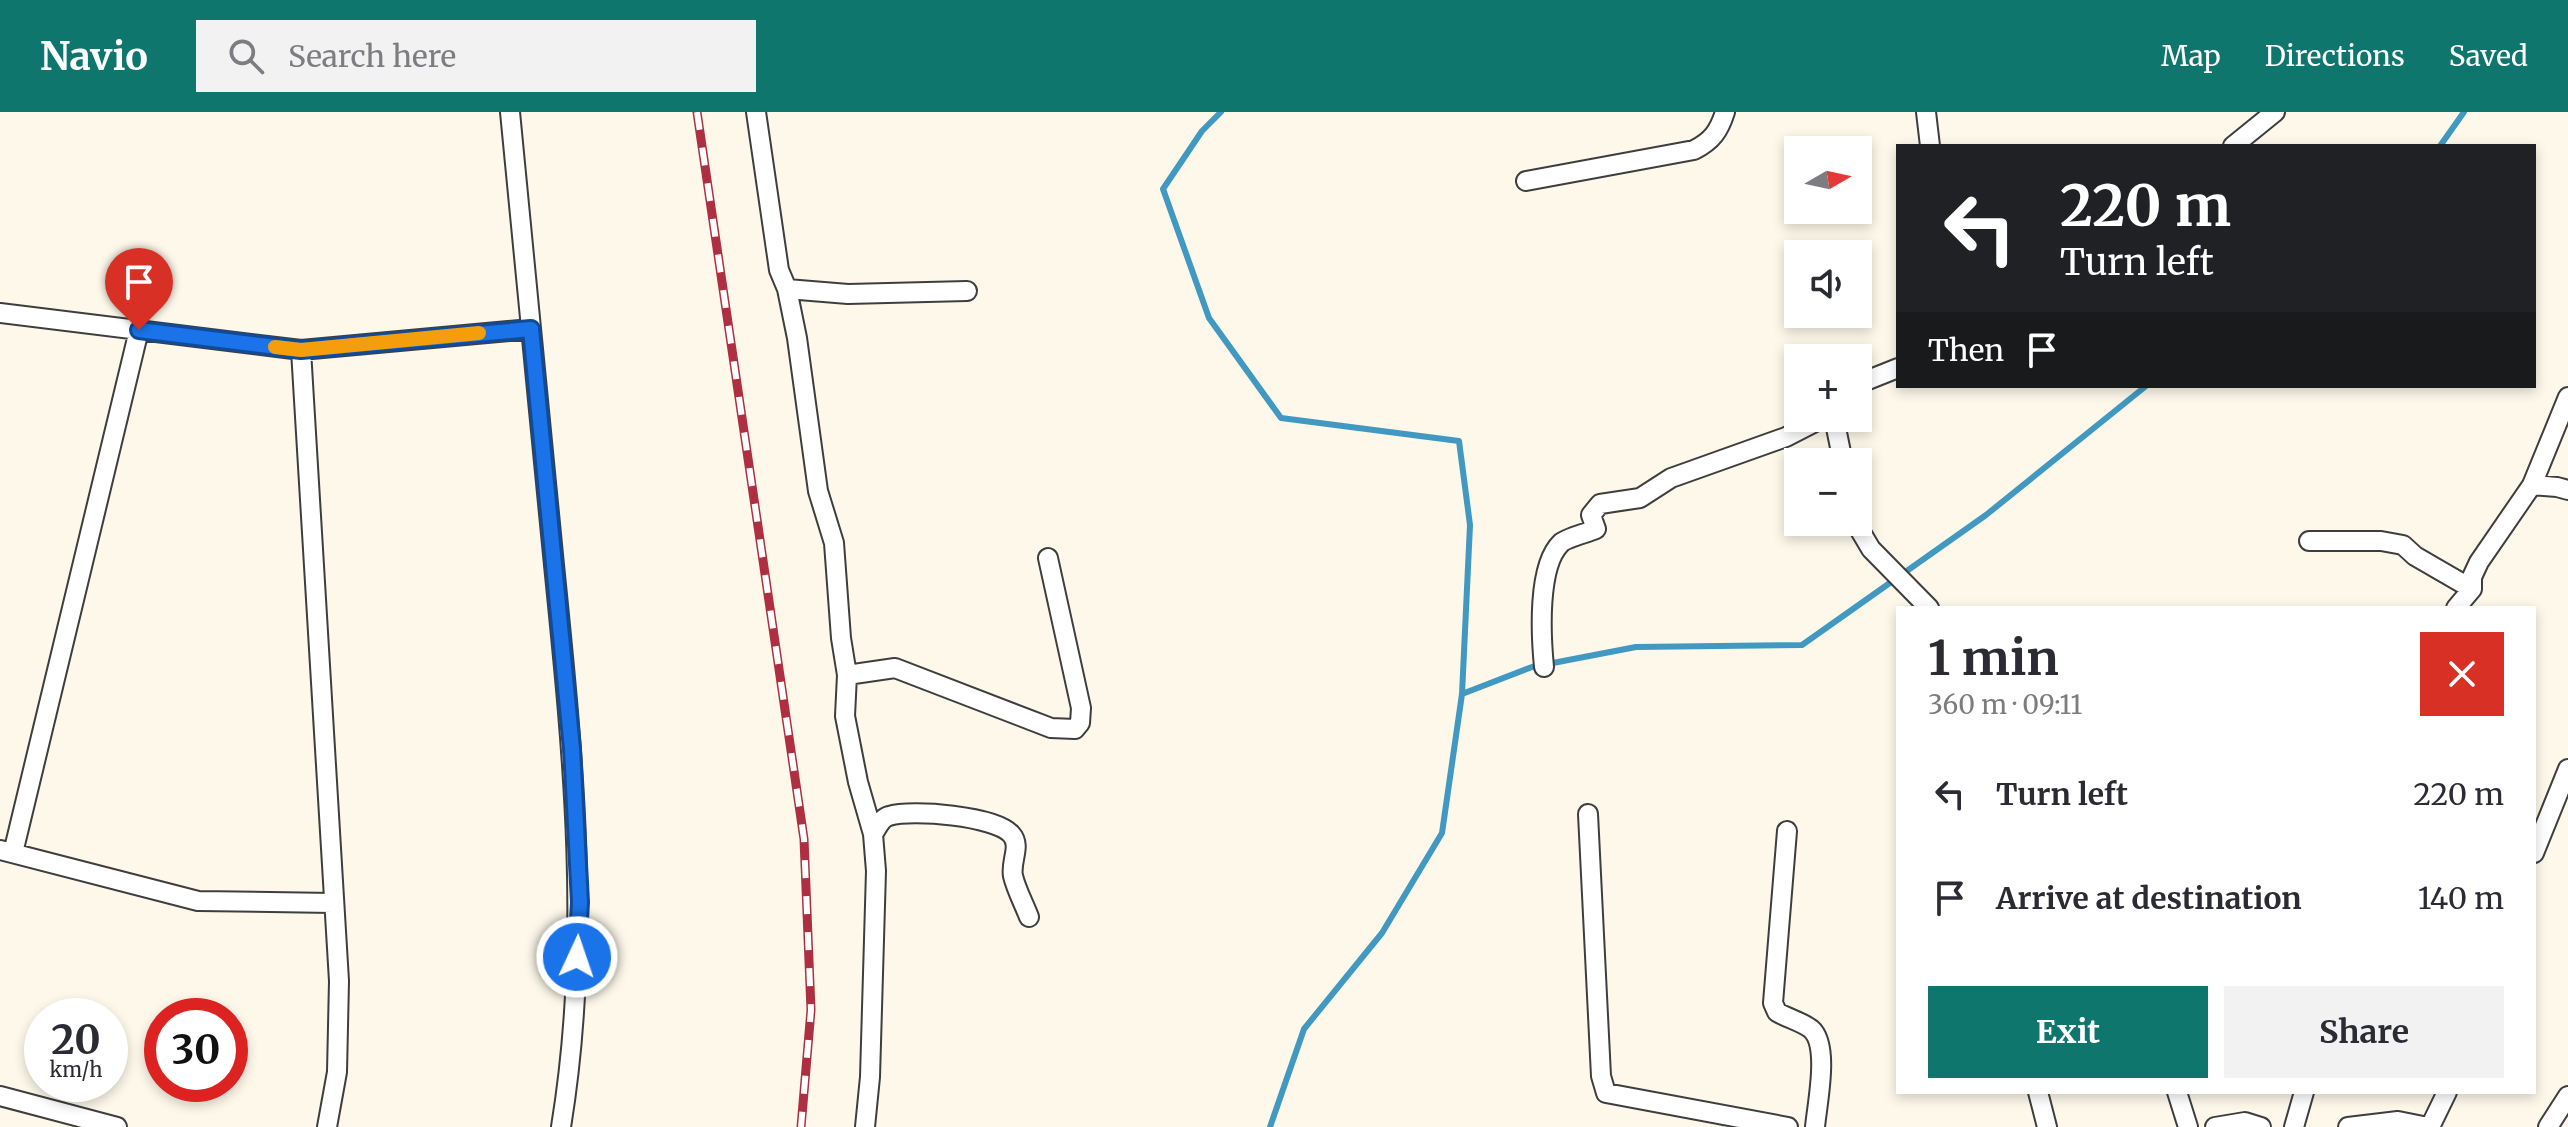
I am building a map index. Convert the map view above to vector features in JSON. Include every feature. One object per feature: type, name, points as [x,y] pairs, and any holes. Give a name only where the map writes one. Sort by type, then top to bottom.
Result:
[{"type":"street","points":[[510,112],[572,749],[580,902],[571,1067],[561,1127]]},
{"type":"street","points":[[756,112],[779,270],[787,289],[797,338],[818,491],[834,543],[847,675],[845,716],[858,782],[873,834],[876,871],[870,1077],[865,1127]]},
{"type":"street","points":[[1526,181],[1694,150],[1718,133],[1725,112]]},
{"type":"street","points":[[1926,112],[1930,144]]},
{"type":"street","points":[[2235,144],[2275,112]]},
{"type":"street","points":[[787,289],[848,294],[967,291]]},
{"type":"street","points":[[0,313],[301,350],[531,329]]},
{"type":"street","points":[[139,330],[6,851],[198,901],[333,903]]},
{"type":"street","points":[[301,350],[340,1021],[337,1072],[327,1127]]},
{"type":"street","points":[[1872,378],[1896,369]]},
{"type":"street","points":[[2458,606],[2472,589],[2472,577],[2479,562],[2532,485],[2568,397]]},
{"type":"street","points":[[1544,667],[1540,624],[1546,573],[1559,545],[1596,529],[1591,515],[1600,504],[1640,498],[1671,478],[1796,432]]},
{"type":"street","points":[[2532,485],[2568,490]]},
{"type":"street","points":[[1863,536],[1871,549],[1927,606]]},
{"type":"street","points":[[2309,541],[2381,541],[2403,545],[2415,556],[2472,589]]},
{"type":"street","points":[[847,675],[895,668],[1051,728],[1075,729],[1080,723],[1081,708],[1048,558]]},
{"type":"street","points":[[2536,848],[2568,769]]},
{"type":"street","points":[[873,834],[883,819],[894,815],[941,814],[995,824],[1005,829],[1013,836],[1016,845],[1012,874],[1029,917]]},
{"type":"street","points":[[1588,814],[1601,1076],[1606,1093],[1788,1127]]},
{"type":"street","points":[[1787,831],[1773,1003],[1777,1012],[1810,1028],[1816,1036],[1821,1059],[1815,1127]]},
{"type":"street","points":[[2039,1094],[2047,1127]]},
{"type":"street","points":[[2178,1094],[2188,1127]]},
{"type":"street","points":[[2294,1127],[2303,1094]]},
{"type":"street","points":[[2348,1127],[2398,1121],[2429,1127],[2446,1094]]},
{"type":"street","points":[[0,1096],[117,1127]]},
{"type":"street","points":[[2548,1127],[2568,1096]]},
{"type":"street","points":[[2215,1127],[2245,1122],[2261,1127]]},
{"type":"waterway","points":[[1221,112],[1202,131],[1163,189],[1209,318],[1281,418],[1459,441],[1470,525],[1462,694],[1442,833],[1382,933],[1304,1029],[1270,1127]]},
{"type":"waterway","points":[[2441,144],[2464,112]]},
{"type":"waterway","points":[[1462,694],[1532,667],[1636,647],[1802,645],[1986,515],[2144,388]]},
{"type":"railway","points":[[697,112],[804,839],[811,1010],[801,1127]]},
{"type":"slow traffic","points":[[275,347],[301,350],[479,333]]},
{"type":"route","points":[[139,330],[301,350],[531,329],[572,749],[580,902],[577,957]]}]
